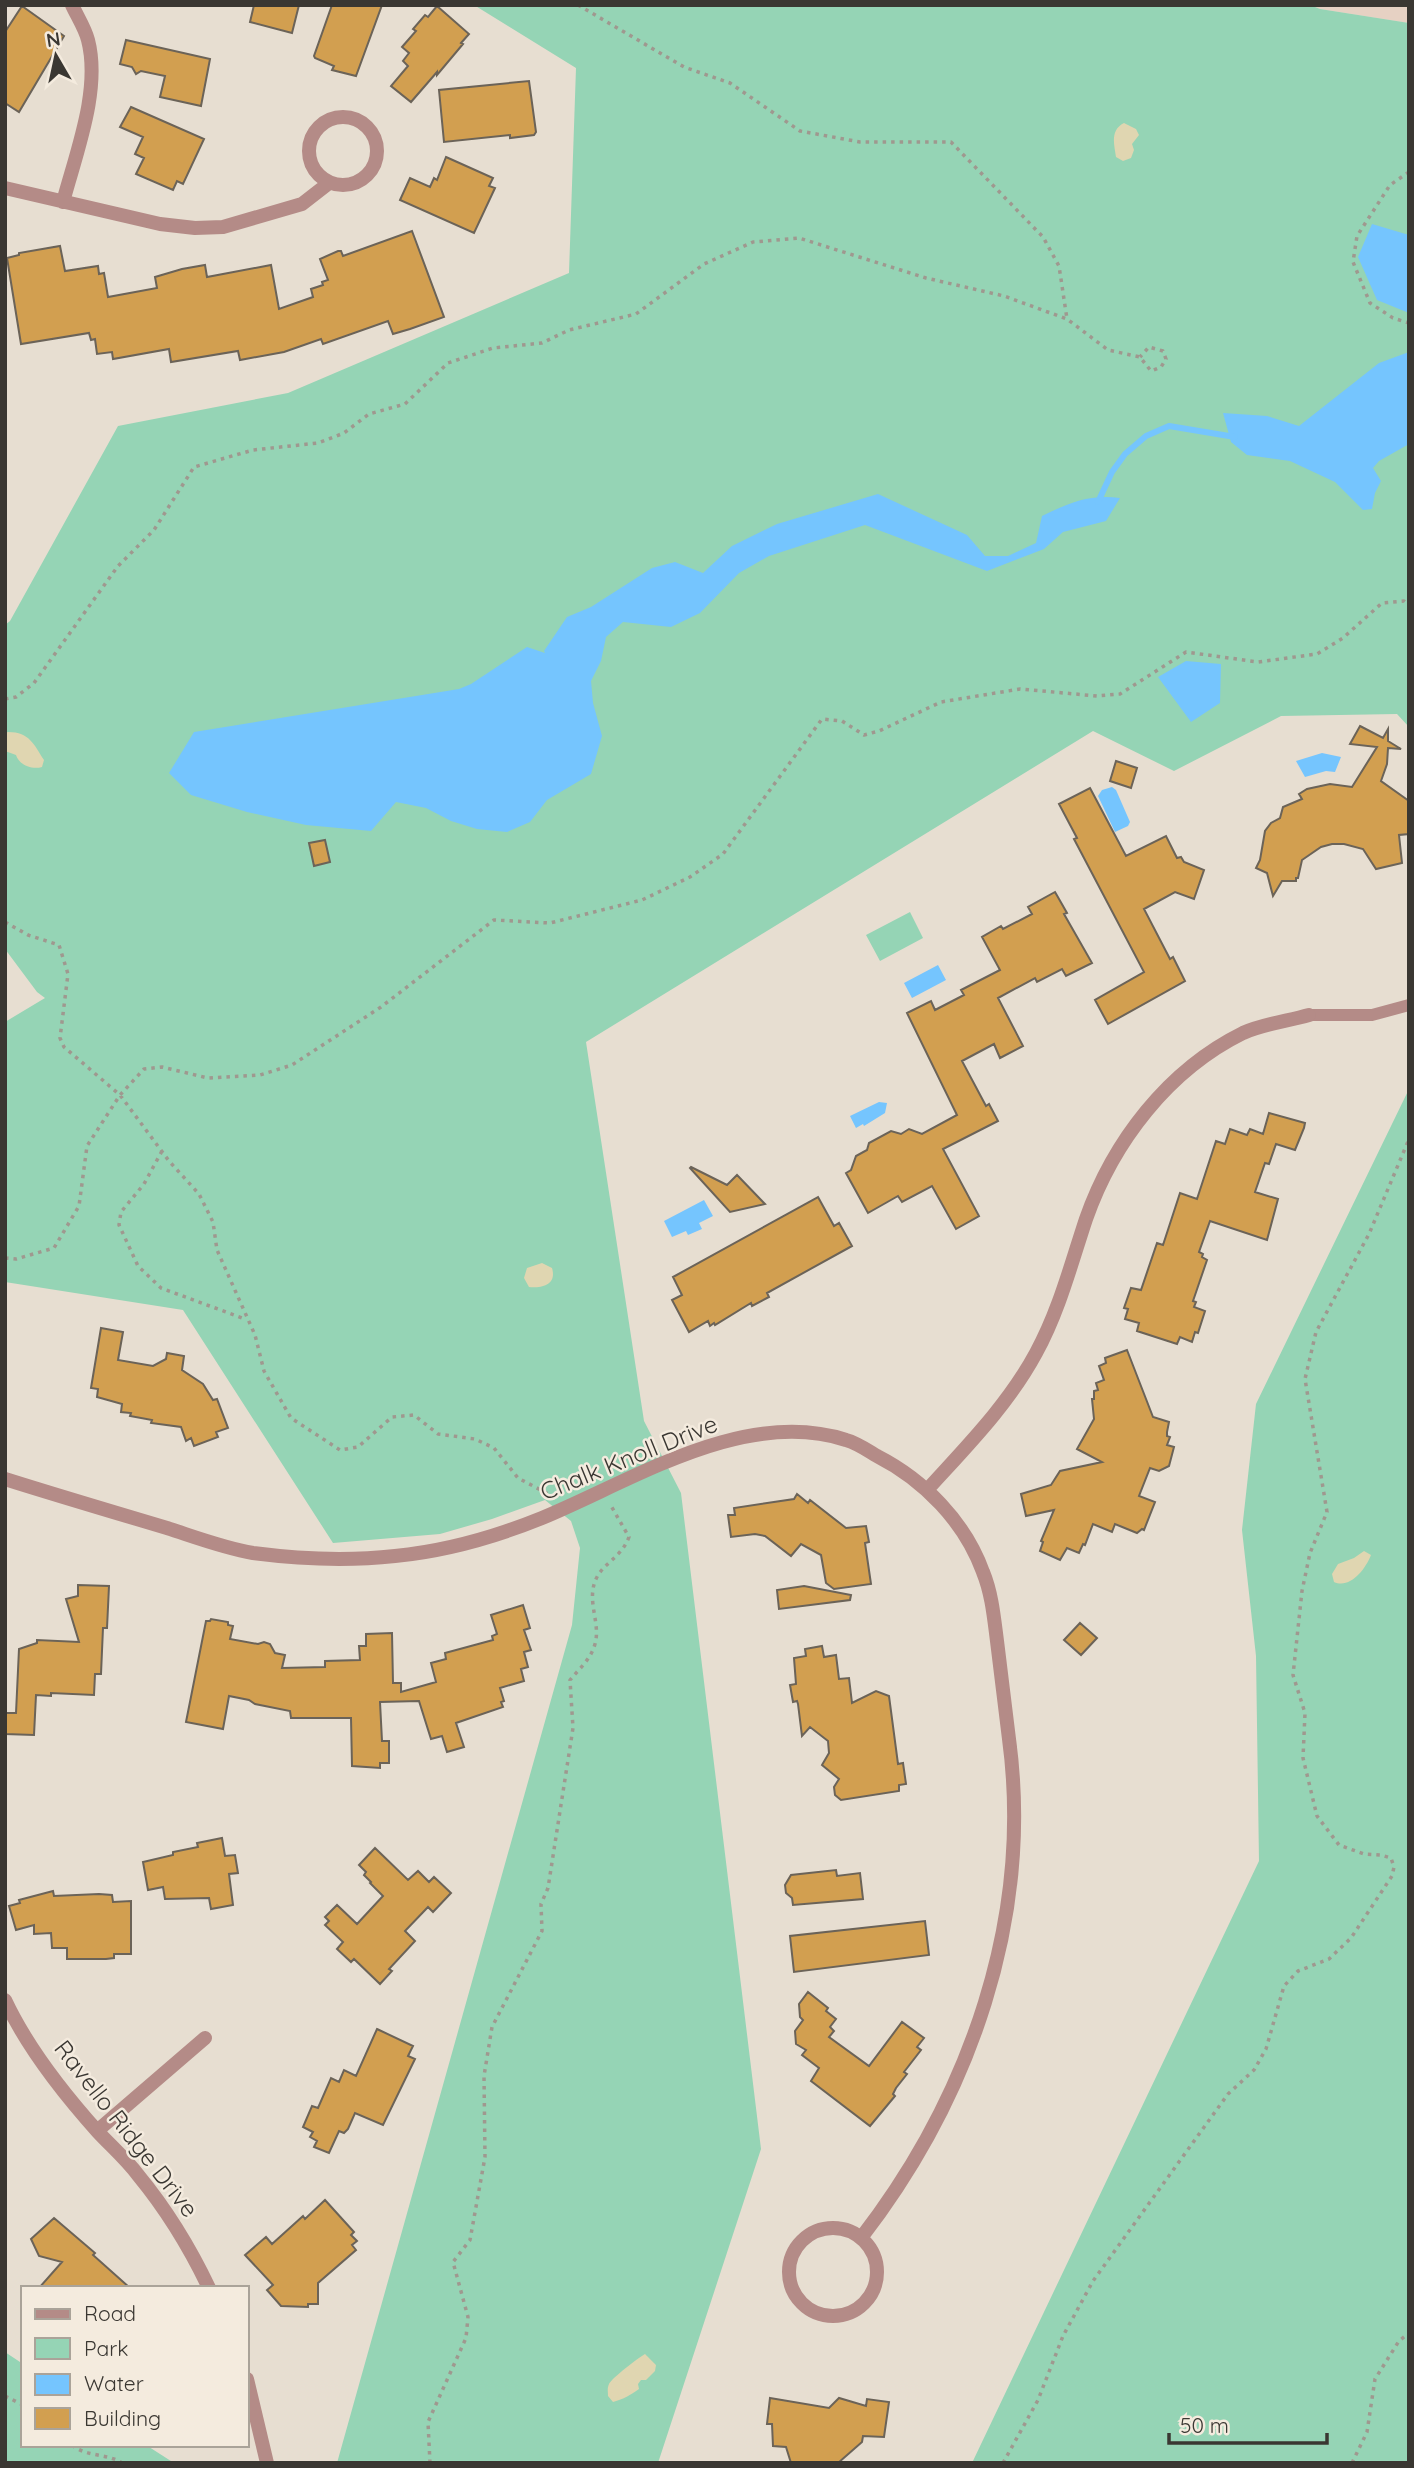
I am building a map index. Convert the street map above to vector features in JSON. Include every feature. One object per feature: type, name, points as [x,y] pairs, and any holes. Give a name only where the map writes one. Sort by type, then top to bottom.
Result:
[{"type":"street","points":[[63,202],[90,97],[92,67],[88,39],[72,5]]},
{"type":"street","points":[[5,188],[160,224],[195,229],[223,227],[302,204],[329,183],[351,184],[361,180],[375,163],[377,152],[370,131],[362,123],[352,119],[330,120],[320,126],[313,135],[309,145],[312,167],[329,183]]},
{"type":"street","points":[[927,1490],[1011,1393],[1036,1354],[1055,1312],[1098,1189],[1137,1123],[1181,1075],[1218,1048],[1245,1032],[1309,1015]]},
{"type":"street","name":"Chalk Knoll Drive","points":[[5,1479],[250,1552],[325,1558],[395,1556],[474,1541],[541,1518],[705,1447],[763,1434],[801,1433],[848,1440],[891,1463],[927,1490],[953,1518],[970,1545],[982,1569],[992,1601],[1013,1764],[1012,1882],[999,1954],[965,2060],[933,2129],[904,2180],[861,2238]]},
{"type":"street","name":"Ravello Ridge Drive","points":[[5,2000],[38,2055],[97,2131],[137,2173],[167,2214],[196,2260],[208,2286]]},
{"type":"street","points":[[97,2131],[205,2038]]},
{"type":"street","points":[[834,2228],[849,2231],[861,2238],[876,2263],[873,2290],[864,2302],[853,2311],[832,2315],[811,2310],[800,2301],[790,2283],[790,2261],[796,2248],[806,2237],[820,2230],[834,2228]]},
{"type":"street","points":[[248,2383],[267,2463]]},
{"type":"lane","points":[[1309,1015],[1372,1015],[1409,1005]]},
{"type":"path","points":[[578,5],[684,67],[730,83],[800,131],[860,142],[951,142],[1044,237],[1059,266],[1068,319]]},
{"type":"path","points":[[1409,172],[1390,185],[1357,236],[1353,262],[1370,303],[1393,318],[1409,323]]},
{"type":"path","points":[[5,699],[16,696],[34,683],[118,566],[154,530],[194,467],[253,450],[318,443],[344,433],[369,414],[405,404],[448,363],[493,348],[542,343],[569,330],[636,314],[704,264],[753,243],[799,238],[926,278],[1004,296],[1068,319],[1108,350],[1140,357],[1151,371],[1161,367],[1166,359],[1163,351],[1149,347],[1140,357]]},
{"type":"path","points":[[5,1258],[16,1259],[54,1248],[79,1206],[87,1146],[120,1095],[144,1069],[162,1067],[208,1078],[260,1075],[292,1065],[381,1007],[494,920],[550,923],[642,901],[690,877],[723,854],[822,719],[842,721],[864,735],[879,731],[941,702],[1020,689],[1097,696],[1120,695],[1186,652],[1258,662],[1317,654],[1343,638],[1382,603],[1404,601],[1409,605]]},
{"type":"path","points":[[5,922],[28,935],[59,945],[68,974],[60,1038],[64,1047],[120,1095],[162,1151],[199,1194],[212,1222],[217,1250],[255,1335],[264,1371],[291,1418],[340,1450],[358,1447],[392,1417],[414,1415],[438,1434],[475,1439],[494,1448],[518,1478],[554,1497]]},
{"type":"path","points":[[1003,2463],[1038,2400],[1063,2336],[1093,2281],[1228,2094],[1254,2070],[1266,2049],[1284,1986],[1298,1970],[1329,1959],[1351,1938],[1392,1877],[1394,1867],[1391,1858],[1364,1854],[1339,1845],[1317,1816],[1303,1758],[1305,1713],[1293,1675],[1302,1591],[1310,1553],[1327,1512],[1305,1379],[1316,1332],[1369,1234],[1409,1139]]},
{"type":"path","points":[[162,1151],[144,1184],[121,1212],[119,1225],[138,1266],[160,1288],[247,1319]]},
{"type":"path","points":[[430,2463],[428,2423],[466,2338],[468,2317],[453,2262],[470,2240],[485,2157],[484,2076],[492,2027],[542,1931],[541,1904],[548,1888],[573,1727],[570,1680],[587,1660],[596,1642],[591,1593],[597,1576],[624,1550],[629,1537],[609,1502]]},
{"type":"path","points":[[1352,2463],[1367,2432],[1375,2379],[1399,2341],[1409,2333]]},
{"type":"path","points":[[5,2396],[21,2404]]},
{"type":"path","points":[[74,2447],[78,2451],[114,2458],[122,2463]]},
{"type":"shaded area","points":[[1310,5],[1409,5],[1409,23],[1320,9]]},
{"type":"green space","points":[[474,5],[1310,5],[1320,9],[1409,23],[1409,727],[1397,714],[1281,716],[1174,771],[1093,731],[586,1042],[644,1421],[681,1493],[761,2149],[658,2463],[337,2463],[572,1625],[580,1548],[571,1521],[545,1500],[440,1534],[333,1543],[183,1310],[5,1282],[5,1022],[45,998],[37,992],[5,949],[5,625],[10,621],[118,426],[288,393],[569,273],[576,68]]},
{"type":"green space","points":[[910,912],[923,938],[880,961],[866,935]]},
{"type":"green space","points":[[1409,1089],[1409,2463],[972,2463],[1259,1861],[1256,1656],[1242,1530],[1256,1404]]},
{"type":"green space","points":[[5,2352],[21,2363],[21,2447],[149,2447],[174,2463],[5,2463]]},
{"type":"sand","points":[[1124,123],[1136,129],[1139,135],[1132,144],[1134,150],[1131,158],[1123,161],[1116,157],[1114,138],[1117,129]]},
{"type":"sand","points":[[5,733],[22,734],[30,740],[44,760],[42,767],[26,766],[16,755],[5,751]]},
{"type":"sand","points":[[542,1263],[552,1268],[550,1282],[539,1287],[529,1287],[524,1278],[527,1268]]},
{"type":"sand","points":[[1364,1551],[1371,1555],[1361,1572],[1346,1583],[1334,1582],[1332,1574],[1338,1564]]},
{"type":"sand","points":[[645,2354],[656,2365],[655,2371],[646,2380],[641,2380],[639,2389],[613,2402],[608,2396],[609,2384]]},
{"type":"water","points":[[1372,224],[1409,235],[1409,313],[1377,300],[1358,257]]},
{"type":"water","points":[[1409,352],[1409,444],[1379,461],[1373,468],[1381,481],[1372,509],[1363,510],[1335,482],[1290,461],[1247,455],[1231,442],[1223,413],[1267,416],[1299,426],[1379,363]]},
{"type":"water","points":[[878,494],[967,535],[985,556],[1008,556],[1036,543],[1042,516],[1061,507],[1089,499],[1120,498],[1106,521],[1063,532],[1044,549],[987,571],[865,525],[769,556],[739,573],[700,613],[671,627],[623,622],[606,637],[601,661],[591,681],[593,703],[602,736],[591,774],[547,800],[530,822],[507,832],[477,829],[451,821],[426,808],[396,802],[371,831],[306,825],[247,812],[191,795],[169,773],[194,732],[459,689],[527,647],[545,653],[567,617],[591,607],[652,568],[675,562],[703,573],[732,546],[777,524]]},
{"type":"water","points":[[1186,661],[1221,664],[1220,703],[1191,722],[1158,677]]},
{"type":"water","points":[[1322,753],[1341,757],[1335,772],[1326,771],[1305,777],[1296,761]]},
{"type":"water","points":[[1112,787],[1116,790],[1130,822],[1128,826],[1115,832],[1098,796],[1102,790]]},
{"type":"water","points":[[938,965],[946,980],[912,998],[904,983]]},
{"type":"water","points":[[879,1102],[887,1103],[885,1113],[856,1128],[850,1116]]},
{"type":"water","points":[[704,1200],[713,1216],[699,1223],[702,1229],[688,1235],[686,1231],[672,1237],[664,1221]]},
{"type":"building","points":[[254,5],[299,5],[292,33],[250,22]]},
{"type":"building","points":[[332,5],[382,5],[356,76],[332,70],[334,66],[314,56]]},
{"type":"building","points":[[22,6],[64,36],[19,112],[5,103],[5,32]]},
{"type":"building","points":[[437,6],[469,34],[437,75],[437,72],[411,102],[391,86],[408,66],[403,61],[409,53],[402,47],[416,31],[413,29]]},
{"type":"building","points":[[126,40],[210,59],[201,106],[160,97],[165,76],[141,71],[136,74],[132,67],[120,64]]},
{"type":"building","points":[[529,81],[536,132],[534,135],[444,142],[439,90]]},
{"type":"building","points":[[131,107],[204,139],[183,184],[177,181],[173,190],[136,174],[144,158],[135,154],[143,137],[120,127]]},
{"type":"building","points":[[446,157],[493,178],[489,186],[495,188],[474,233],[400,200],[410,178],[430,187],[434,178],[437,180]]},
{"type":"building","points":[[412,231],[444,317],[393,334],[388,321],[323,344],[321,339],[284,352],[240,360],[238,351],[171,362],[169,349],[113,359],[112,352],[97,354],[95,339],[91,340],[89,333],[21,344],[7,258],[19,253],[60,246],[65,271],[98,266],[99,274],[104,273],[108,297],[157,288],[155,277],[182,269],[205,265],[207,277],[271,265],[279,309],[313,297],[311,289],[328,280],[320,259],[338,251],[341,251],[343,256]]},
{"type":"building","points":[[1360,726],[1383,738],[1388,729],[1388,741],[1401,749],[1388,748],[1387,764],[1381,781],[1409,801],[1409,834],[1399,835],[1402,863],[1376,869],[1363,849],[1332,844],[1321,847],[1302,860],[1296,881],[1282,881],[1273,896],[1267,873],[1256,868],[1265,831],[1271,823],[1280,818],[1283,807],[1302,799],[1299,794],[1307,789],[1330,784],[1352,787],[1377,747],[1350,744]]},
{"type":"building","points":[[1116,761],[1137,768],[1131,788],[1110,781]]},
{"type":"building","points":[[1090,788],[1126,856],[1166,836],[1177,858],[1181,857],[1184,862],[1204,870],[1194,899],[1175,892],[1144,909],[1170,959],[1173,957],[1185,981],[1108,1024],[1095,1000],[1144,972],[1074,839],[1077,838],[1059,804]]},
{"type":"building","points":[[325,840],[330,862],[314,866],[309,843]]},
{"type":"building","points":[[1055,892],[1067,913],[1064,914],[1092,963],[1066,976],[1062,969],[1037,982],[1035,978],[998,998],[1023,1046],[1000,1058],[994,1044],[962,1061],[986,1106],[989,1104],[998,1121],[943,1149],[979,1216],[956,1229],[932,1186],[902,1202],[898,1196],[868,1213],[846,1173],[851,1170],[856,1156],[867,1150],[869,1143],[891,1131],[901,1134],[909,1129],[922,1134],[957,1115],[907,1013],[931,1001],[935,1010],[964,995],[961,990],[1000,970],[982,937],[1032,914],[1028,907]]},
{"type":"building","points":[[1269,1113],[1305,1123],[1295,1150],[1276,1144],[1269,1164],[1265,1163],[1255,1192],[1278,1199],[1267,1240],[1210,1221],[1199,1252],[1207,1260],[1193,1301],[1196,1302],[1194,1307],[1205,1311],[1198,1333],[1195,1332],[1192,1342],[1180,1337],[1177,1344],[1137,1331],[1139,1323],[1125,1319],[1128,1309],[1124,1308],[1131,1288],[1141,1290],[1157,1243],[1163,1245],[1180,1193],[1197,1199],[1216,1141],[1225,1144],[1230,1129],[1247,1135],[1250,1129],[1263,1134]]},
{"type":"building","points":[[691,1167],[727,1185],[737,1175],[765,1204],[730,1212]]},
{"type":"building","points":[[818,1197],[834,1226],[839,1223],[852,1246],[767,1293],[769,1297],[752,1306],[751,1303],[715,1325],[714,1323],[710,1326],[708,1321],[689,1332],[672,1300],[682,1295],[673,1277]]},
{"type":"building","points":[[101,1328],[123,1332],[118,1360],[153,1366],[166,1359],[167,1353],[184,1356],[182,1370],[203,1384],[213,1400],[217,1399],[228,1428],[216,1432],[218,1437],[194,1446],[191,1438],[186,1441],[181,1427],[151,1423],[152,1420],[130,1416],[131,1413],[121,1412],[122,1404],[97,1397],[98,1389],[91,1388]]},
{"type":"building","points":[[1127,1350],[1153,1417],[1169,1422],[1167,1436],[1170,1437],[1167,1445],[1174,1447],[1169,1466],[1159,1471],[1150,1468],[1139,1496],[1155,1502],[1144,1530],[1137,1533],[1115,1524],[1112,1532],[1093,1524],[1079,1553],[1067,1548],[1060,1560],[1040,1551],[1041,1541],[1054,1510],[1026,1516],[1021,1494],[1051,1485],[1060,1471],[1102,1462],[1077,1449],[1094,1419],[1092,1399],[1094,1391],[1098,1390],[1096,1383],[1104,1380],[1099,1366],[1106,1363],[1105,1358]]},
{"type":"building","points":[[797,1494],[808,1503],[810,1500],[846,1528],[866,1526],[869,1542],[865,1543],[871,1584],[834,1589],[826,1583],[821,1555],[801,1544],[791,1556],[765,1536],[755,1534],[731,1537],[728,1515],[735,1515],[734,1508],[794,1499]]},
{"type":"building","points":[[78,1585],[109,1586],[107,1628],[103,1628],[101,1674],[95,1674],[94,1695],[36,1695],[34,1735],[5,1734],[5,1713],[16,1713],[19,1649],[37,1643],[37,1640],[79,1642],[66,1599],[78,1596]]},
{"type":"building","points":[[804,1586],[851,1595],[850,1600],[779,1609],[777,1590]]},
{"type":"building","points":[[523,1605],[530,1628],[524,1630],[531,1650],[524,1652],[528,1667],[521,1669],[524,1681],[500,1688],[503,1707],[456,1723],[464,1747],[447,1752],[442,1736],[431,1739],[419,1701],[380,1702],[382,1741],[389,1741],[389,1763],[380,1763],[380,1768],[352,1766],[351,1718],[291,1718],[290,1711],[229,1696],[223,1729],[186,1722],[206,1621],[211,1619],[228,1622],[228,1625],[233,1626],[230,1639],[270,1644],[275,1653],[285,1655],[282,1668],[325,1667],[325,1661],[360,1660],[359,1646],[366,1646],[366,1634],[392,1633],[393,1683],[401,1683],[401,1692],[436,1682],[431,1663],[446,1659],[445,1653],[493,1640],[492,1636],[497,1634],[491,1615]]},
{"type":"building","points":[[1080,1623],[1097,1638],[1081,1655],[1064,1640]]},
{"type":"building","points":[[822,1646],[824,1657],[836,1655],[839,1679],[849,1678],[852,1703],[876,1691],[889,1696],[898,1764],[903,1763],[906,1784],[899,1785],[899,1791],[841,1800],[835,1795],[834,1787],[839,1779],[822,1765],[829,1753],[828,1741],[810,1727],[802,1736],[798,1704],[797,1701],[793,1702],[790,1685],[796,1684],[794,1658],[806,1656],[805,1649]]},
{"type":"building","points":[[222,1838],[225,1856],[235,1855],[238,1873],[229,1874],[233,1905],[211,1909],[209,1898],[165,1899],[163,1887],[148,1890],[143,1862],[198,1847],[197,1843]]},
{"type":"building","points":[[375,1848],[408,1880],[418,1871],[429,1882],[434,1877],[451,1893],[433,1912],[428,1907],[405,1931],[415,1941],[389,1969],[392,1971],[380,1984],[354,1959],[351,1962],[337,1949],[343,1942],[325,1925],[329,1921],[325,1917],[337,1905],[357,1924],[383,1896],[370,1883],[364,1875],[366,1872],[359,1865]]},
{"type":"building","points":[[836,1870],[837,1876],[860,1873],[863,1899],[793,1905],[785,1885],[791,1875]]},
{"type":"building","points":[[53,1891],[54,1896],[99,1894],[112,1895],[113,1902],[131,1901],[131,1954],[114,1954],[114,1958],[106,1959],[67,1959],[67,1948],[52,1948],[51,1933],[34,1934],[34,1925],[16,1930],[9,1906],[20,1903],[19,1900]]},
{"type":"building","points":[[925,1921],[929,1955],[794,1972],[790,1936]]},
{"type":"building","points":[[808,1992],[828,2008],[826,2011],[836,2019],[830,2027],[834,2031],[829,2037],[869,2066],[902,2022],[924,2038],[917,2047],[921,2050],[904,2072],[907,2074],[893,2094],[895,2096],[870,2126],[811,2081],[819,2068],[802,2055],[806,2050],[796,2044],[795,2031],[803,2020],[800,2017],[799,2004]]},
{"type":"building","points":[[377,2029],[413,2046],[408,2056],[415,2059],[383,2125],[355,2113],[348,2129],[344,2133],[339,2131],[329,2153],[314,2147],[317,2141],[310,2137],[313,2132],[303,2127],[312,2106],[318,2108],[331,2078],[339,2082],[344,2070],[356,2076]]},
{"type":"building","points":[[325,2200],[354,2232],[351,2235],[357,2241],[352,2245],[356,2250],[318,2283],[318,2304],[308,2304],[308,2307],[281,2306],[267,2290],[273,2285],[245,2255],[266,2237],[272,2244]]},
{"type":"building","points":[[54,2218],[128,2286],[41,2286],[62,2262],[39,2256],[31,2239]]},
{"type":"building","points":[[770,2398],[829,2408],[839,2398],[866,2406],[867,2399],[889,2402],[884,2437],[863,2436],[862,2442],[838,2463],[791,2463],[786,2447],[773,2446],[772,2424],[767,2424]]},
{"type":"waterway","points":[[1098,502],[1112,472],[1125,454],[1146,436],[1169,426],[1235,437]]}]
